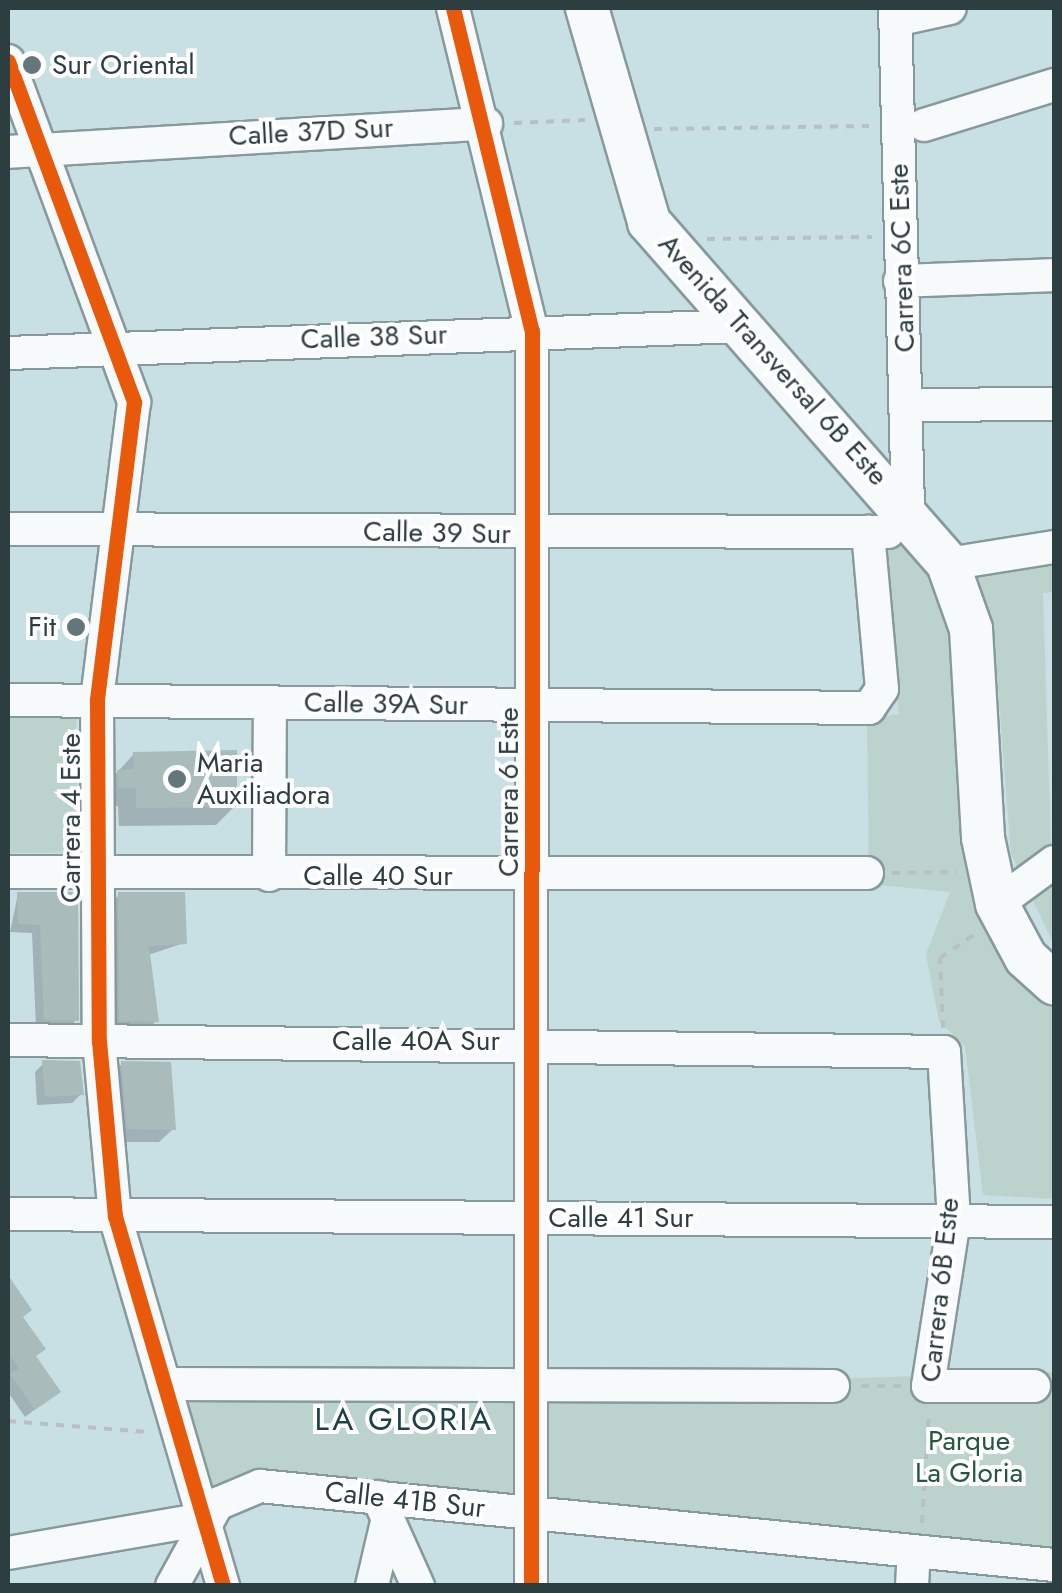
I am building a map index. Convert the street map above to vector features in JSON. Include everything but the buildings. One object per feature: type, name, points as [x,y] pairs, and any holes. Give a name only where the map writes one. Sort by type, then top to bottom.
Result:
[{"type":"main road","name":"Avenida Transversal 6B Este","points":[[587,8],[614,118],[649,222],[927,535]]},
{"type":"main road","points":[[927,535],[971,629],[996,897],[1054,983]]},
{"type":"street","name":"Carrera 6 Este","points":[[453,8],[486,124],[532,331],[536,1513],[530,1586]]},
{"type":"street","points":[[895,14],[950,8]]},
{"type":"street","name":"Carrera 6C Este","points":[[895,14],[911,125],[900,280],[909,405],[927,535]]},
{"type":"street","name":"Carrera 4 Este","points":[[8,60],[23,149],[119,348],[134,402],[125,528],[97,700],[93,873],[98,1041],[115,1216],[222,1586]]},
{"type":"street","points":[[911,125],[1054,84]]},
{"type":"street","name":"Calle 37D Sur","points":[[23,149],[486,124]]},
{"type":"street","points":[[900,280],[1054,276]]},
{"type":"street","name":"Calle 38 Sur","points":[[8,353],[742,326]]},
{"type":"street","points":[[909,405],[1054,404]]},
{"type":"street","name":"Calle 39 Sur","points":[[8,529],[534,535],[868,532],[1054,547]]},
{"type":"street","name":"Calle 39A Sur","points":[[8,700],[866,709],[880,698],[868,532]]},
{"type":"street","points":[[269,875],[270,702]]},
{"type":"street","points":[[996,897],[1054,862]]},
{"type":"street","name":"Calle 40 Sur","points":[[8,872],[534,877],[867,873]]},
{"type":"street","name":"Calle 40A Sur","points":[[8,1040],[534,1041],[944,1052]]},
{"type":"street","name":"Carrera 6B Este","points":[[928,1386],[954,1220],[944,1052]]},
{"type":"street","name":"Calle 41 Sur","points":[[8,1214],[1054,1222]]},
{"type":"street","points":[[164,1384],[834,1386]]},
{"type":"street","points":[[928,1386],[1034,1386]]},
{"type":"street","name":"Calle 41B Sur","points":[[8,1554],[204,1519],[248,1487],[383,1507],[536,1513],[1054,1565]]},
{"type":"street","points":[[372,1586],[383,1507]]},
{"type":"street","points":[[383,1507],[418,1586]]},
{"type":"street","points":[[172,1586],[204,1519]]},
{"type":"street","points":[[912,1586],[914,1552]]},
{"type":"path","points":[[486,124],[614,118]]},
{"type":"path","points":[[668,129],[911,125]]},
{"type":"path","points":[[724,239],[902,237]]},
{"type":"path","points":[[867,873],[996,897]]},
{"type":"path","points":[[944,1052],[940,958],[996,897]]},
{"type":"path","points":[[834,1386],[928,1386]]},
{"type":"path","points":[[8,1421],[178,1435]]},
{"type":"green space","points":[[917,542],[943,595],[1002,955],[1054,1007],[1054,1199],[983,1195],[965,1046],[939,1021],[926,954],[950,892],[869,884],[867,719],[899,714],[882,550]]},
{"type":"green space","points":[[1054,558],[1054,592],[1043,593],[1054,945],[1011,854],[993,623],[975,571]]},
{"type":"green space","points":[[76,711],[78,852],[10,853],[8,712]]},
{"type":"green space","name":"Parque La Gloria","points":[[1054,1372],[1054,1549],[213,1498],[180,1399]]},
{"type":"cycle path","points":[[453,8],[532,331],[531,1586]]},
{"type":"cycle path","points":[[8,61],[134,402],[97,700],[99,1041],[115,1216],[223,1586]]},
{"type":"place","name":"Sur Oriental","points":[[32,65]]},
{"type":"place","name":"Fit","points":[[76,627]]},
{"type":"place","name":"Maria Auxiliadora","points":[[177,779]]},
{"type":"district","name":"LA GLORIA","points":[[404,1419]]}]
